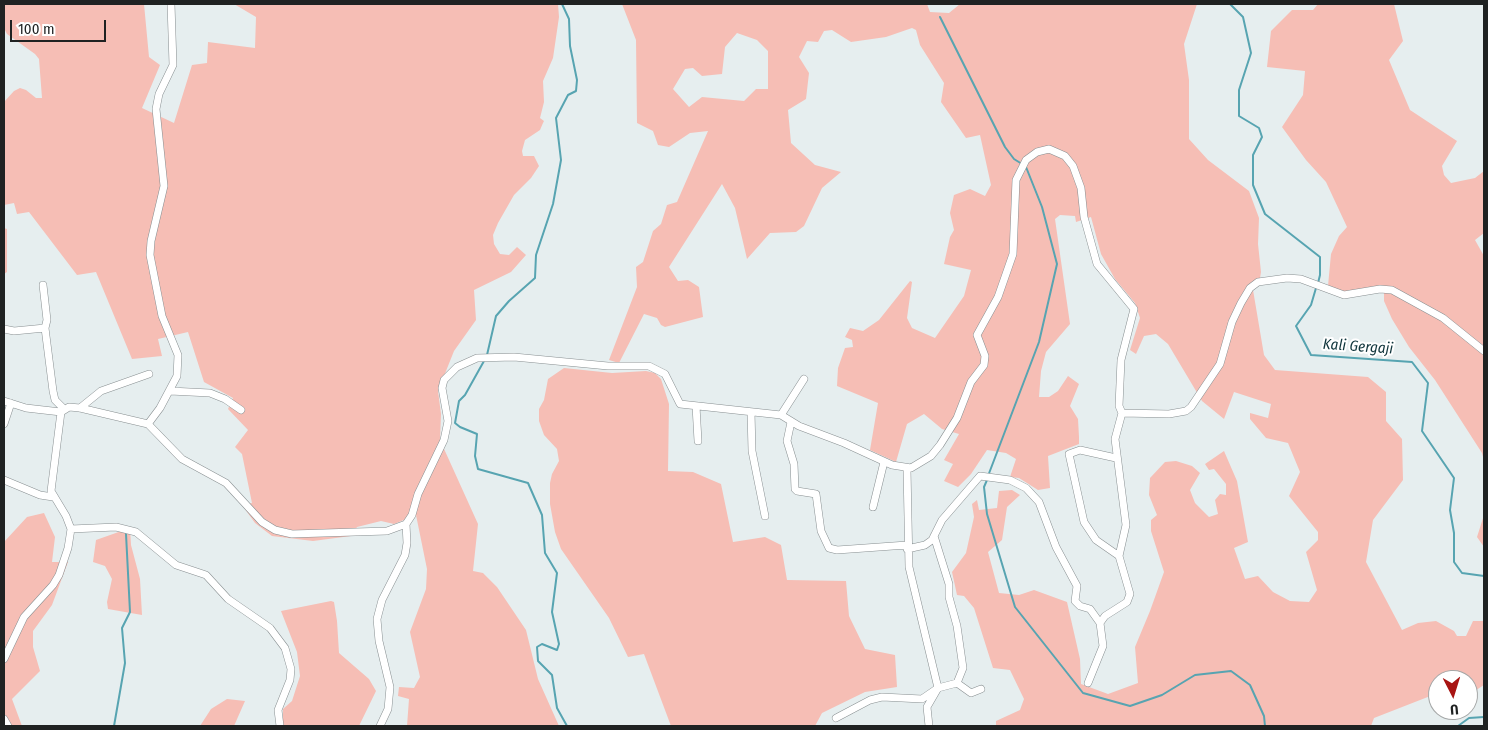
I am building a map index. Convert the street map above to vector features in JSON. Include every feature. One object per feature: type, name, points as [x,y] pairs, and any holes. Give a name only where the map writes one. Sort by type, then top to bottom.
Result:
[{"type":"street","points":[[148,424],[170,391],[177,376],[179,361],[176,346],[164,322],[156,292],[150,248],[164,186],[156,108],[159,94],[171,70],[174,59],[171,4]]},
{"type":"street","points":[[4,424],[7,402],[63,410],[80,408],[148,424],[182,459],[194,467],[220,478],[262,522],[275,530],[292,534],[311,535],[358,530],[387,531],[406,524],[412,515],[418,494],[444,440],[448,421],[442,388],[444,380],[458,367],[477,358],[514,357],[608,366],[649,366],[665,374],[680,404],[781,415],[790,422],[884,462],[908,469],[931,456],[940,445],[957,418],[971,382],[984,365],[985,356],[977,335],[998,297],[1012,259],[1016,237],[1016,180],[1024,164],[1037,152],[1049,149],[1059,152],[1069,160],[1081,188],[1084,217],[1098,264],[1134,309],[1121,360],[1119,406],[1122,413],[1114,439],[1126,525],[1119,556],[1130,597],[1128,602],[1106,616],[1100,623]]},
{"type":"street","points":[[1122,413],[1169,414],[1186,411],[1214,375],[1232,322],[1250,288],[1258,282],[1287,278],[1314,282],[1329,290],[1352,295],[1380,290],[1397,292],[1443,318],[1484,351]]},
{"type":"street","points":[[4,659],[24,617],[53,585],[59,575],[68,548],[71,529],[66,516],[53,497],[51,483],[63,410],[55,400],[53,391],[45,328],[47,320],[43,285]]},
{"type":"street","points":[[4,329],[14,331],[45,328]]},
{"type":"street","points":[[80,408],[101,391],[149,374]]},
{"type":"street","points":[[781,415],[804,379]]},
{"type":"street","points":[[170,391],[210,393],[226,399],[241,410]]},
{"type":"street","points":[[696,406],[698,441]]},
{"type":"street","points":[[752,412],[752,451],[765,516]]},
{"type":"street","points":[[790,422],[787,441],[794,464],[795,489],[796,492],[816,494],[821,531],[829,548],[837,550],[925,545],[934,536],[942,520],[980,476],[1010,480],[1026,488],[1039,502],[1056,547],[1077,586],[1075,601],[1080,606],[1090,609],[1100,623],[1103,646],[1088,683]]},
{"type":"street","points":[[1116,458],[1080,450],[1069,454],[1084,522],[1096,540],[1119,556]]},
{"type":"street","points":[[873,506],[884,462]]},
{"type":"street","points":[[908,469],[907,547],[910,573],[938,688],[926,707],[929,726]]},
{"type":"street","points":[[4,480],[40,495],[53,497]]},
{"type":"street","points":[[380,726],[388,709],[390,687],[379,641],[378,612],[384,594],[402,562],[407,543],[406,524]]},
{"type":"street","points":[[71,529],[116,527],[136,532],[176,565],[206,575],[228,600],[270,628],[285,648],[291,669],[290,680],[278,710],[280,726]]},
{"type":"street","points":[[934,536],[949,584],[949,598],[957,626],[963,668],[957,683]]},
{"type":"street","points":[[836,718],[876,698],[888,696],[922,699],[938,688],[957,683]]},
{"type":"street","points":[[957,683],[971,693],[981,689]]},
{"type":"street","points":[[4,719],[8,726]]},
{"type":"shaded area","points":[[4,4],[144,4],[149,57],[160,65],[142,108],[174,123],[192,65],[207,63],[208,42],[255,48],[256,17],[234,4],[558,4],[559,17],[553,58],[543,81],[544,102],[540,118],[544,121],[540,130],[525,140],[522,151],[523,156],[534,156],[539,166],[531,178],[514,195],[493,235],[494,244],[500,254],[509,255],[517,247],[526,255],[511,272],[474,290],[476,320],[454,351],[438,391],[441,414],[440,440],[478,524],[473,571],[483,573],[497,587],[526,630],[538,679],[559,726],[407,726],[409,699],[398,696],[399,687],[414,688],[420,677],[410,632],[426,589],[427,569],[416,515],[394,524],[381,521],[357,527],[351,536],[313,541],[272,536],[255,523],[242,505],[252,503],[242,454],[235,447],[248,430],[228,409],[233,398],[204,382],[188,332],[158,339],[162,356],[132,359],[96,272],[77,275],[29,212],[17,214],[14,203],[4,205],[4,102],[14,91],[20,88],[36,98],[42,98],[39,59],[7,34],[4,28]]},
{"type":"shaded area","points":[[622,4],[927,4],[930,12],[949,13],[960,4],[1197,4],[1184,44],[1189,80],[1189,139],[1208,160],[1249,191],[1259,218],[1258,244],[1261,272],[1260,278],[1252,284],[1264,355],[1275,370],[1368,377],[1386,392],[1386,421],[1402,439],[1403,480],[1373,520],[1366,562],[1402,630],[1418,623],[1436,621],[1454,631],[1457,636],[1466,636],[1473,621],[1484,621],[1484,685],[1478,689],[1478,670],[1428,670],[1428,697],[1374,718],[1371,726],[996,726],[996,721],[1020,710],[1024,699],[1010,670],[993,668],[974,608],[964,596],[957,595],[952,572],[966,553],[974,517],[972,504],[977,500],[979,510],[997,508],[999,491],[1012,490],[1020,495],[1007,507],[1002,540],[988,552],[999,593],[1019,595],[1034,590],[1067,602],[1080,659],[1081,684],[1108,694],[1138,683],[1135,647],[1164,572],[1151,531],[1151,520],[1157,515],[1149,495],[1150,478],[1165,462],[1176,461],[1192,466],[1200,473],[1190,490],[1195,503],[1209,517],[1218,514],[1215,500],[1220,494],[1226,495],[1226,484],[1214,469],[1209,470],[1205,464],[1224,451],[1237,481],[1248,542],[1234,548],[1245,579],[1258,576],[1273,592],[1290,601],[1309,602],[1317,590],[1306,552],[1318,540],[1318,532],[1289,496],[1300,472],[1288,443],[1266,438],[1250,419],[1250,413],[1268,418],[1271,404],[1234,392],[1224,419],[1202,401],[1168,344],[1156,334],[1144,336],[1136,354],[1130,350],[1140,318],[1135,303],[1115,279],[1101,254],[1091,217],[1076,222],[1075,216],[1060,215],[1055,219],[1070,324],[1046,352],[1041,371],[1039,397],[1049,397],[1058,391],[1068,376],[1079,384],[1070,406],[1078,419],[1079,444],[1048,456],[1050,488],[1038,490],[1019,478],[1010,477],[1016,459],[1006,453],[987,450],[971,474],[958,487],[944,481],[953,464],[944,460],[959,434],[942,429],[924,414],[907,424],[896,462],[870,450],[878,403],[837,386],[838,368],[845,348],[853,347],[852,340],[845,337],[850,328],[863,331],[879,320],[910,281],[912,282],[907,318],[912,328],[935,338],[964,296],[971,270],[944,264],[950,237],[954,230],[950,213],[954,195],[970,189],[985,196],[991,185],[980,135],[966,138],[941,102],[944,83],[920,45],[916,30],[912,28],[886,37],[851,42],[832,30],[824,31],[818,42],[807,41],[799,57],[809,73],[806,99],[788,110],[791,143],[815,165],[841,172],[822,188],[804,226],[796,232],[770,233],[747,259],[735,208],[722,184],[669,267],[678,281],[688,280],[699,287],[703,317],[665,327],[661,325],[657,318],[644,314],[619,363],[609,360],[637,287],[636,267],[643,262],[653,231],[661,224],[667,205],[677,202],[708,131],[690,133],[669,147],[658,145],[653,131],[637,123],[636,40]],"holes":[[[737,33],[757,40],[768,51],[768,89],[756,89],[744,101],[702,97],[689,107],[673,89],[685,69],[693,68],[702,76],[722,74],[725,47]]]},
{"type":"shaded area","points":[[1318,4],[1394,4],[1403,41],[1389,60],[1410,110],[1457,141],[1442,166],[1444,175],[1451,183],[1475,178],[1484,171],[1484,233],[1475,240],[1484,256],[1484,461],[1482,453],[1435,380],[1409,347],[1392,319],[1384,301],[1384,286],[1346,292],[1328,286],[1331,254],[1339,236],[1347,227],[1326,182],[1306,160],[1282,127],[1303,95],[1305,71],[1267,67],[1271,31],[1292,10],[1313,10]]},
{"type":"shaded area","points":[[4,228],[7,229],[7,272],[4,274]]},
{"type":"shaded area","points":[[564,368],[612,373],[646,371],[655,373],[661,379],[669,404],[668,471],[693,472],[721,484],[733,542],[765,537],[781,545],[787,580],[846,581],[849,616],[865,649],[895,655],[897,687],[865,692],[822,713],[815,726],[671,726],[644,654],[628,657],[609,618],[561,549],[555,532],[550,504],[550,483],[552,474],[559,461],[557,449],[544,435],[539,421],[539,409],[544,400],[548,379]]},
{"type":"shaded area","points":[[44,513],[55,537],[52,562],[68,562],[52,605],[33,631],[33,647],[40,671],[12,699],[22,726],[4,726],[4,542],[27,517]]},
{"type":"shaded area","points":[[1484,515],[1484,547],[1477,537]]},
{"type":"shaded area","points":[[130,528],[131,545],[140,579],[142,615],[108,609],[107,602],[112,579],[105,566],[93,562],[96,540]]},
{"type":"shaded area","points":[[334,602],[337,621],[339,653],[369,679],[376,691],[359,726],[283,726],[283,709],[292,701],[300,676],[297,652],[281,611]]},
{"type":"shaded area","points":[[227,699],[245,701],[234,726],[200,726],[211,709]]},
{"type":"waterway","points":[[487,355],[496,316],[509,301],[535,278],[536,255],[553,204],[561,160],[556,118],[568,95],[576,91],[577,80],[570,46],[569,19],[562,4]]},
{"type":"waterway","name":"Kali Gergaji","points":[[1230,4],[1243,17],[1251,53],[1239,90],[1239,116],[1259,128],[1262,137],[1253,155],[1253,185],[1265,214],[1320,257],[1318,283]]},
{"type":"waterway","points":[[940,17],[1005,147],[1014,159],[1022,164]]},
{"type":"waterway","points":[[988,476],[1039,342],[1057,264],[1042,207],[1026,167]]},
{"type":"waterway","name":"Kali Gergaji","points":[[1316,288],[1311,305],[1296,326],[1311,355],[1412,362],[1428,383],[1422,431],[1454,478],[1450,510],[1454,533],[1454,562],[1462,573],[1484,576]]},
{"type":"waterway","points":[[484,361],[465,395],[459,401],[455,423],[477,434],[475,456],[478,469],[528,483],[542,515],[545,553],[557,573],[552,612],[559,644],[557,650],[542,644],[537,647],[538,661],[552,675],[557,708],[567,726]]},
{"type":"waterway","points":[[987,480],[984,487],[987,514],[1015,607],[1083,693],[1130,706],[1162,695],[1195,675],[1231,671],[1250,685],[1264,716],[1265,726]]},
{"type":"waterway","points":[[114,726],[125,663],[122,628],[130,612],[126,534]]},
{"type":"waterway","name":"Kali Gergaji","points":[[1458,726],[1469,718],[1484,717]]}]
